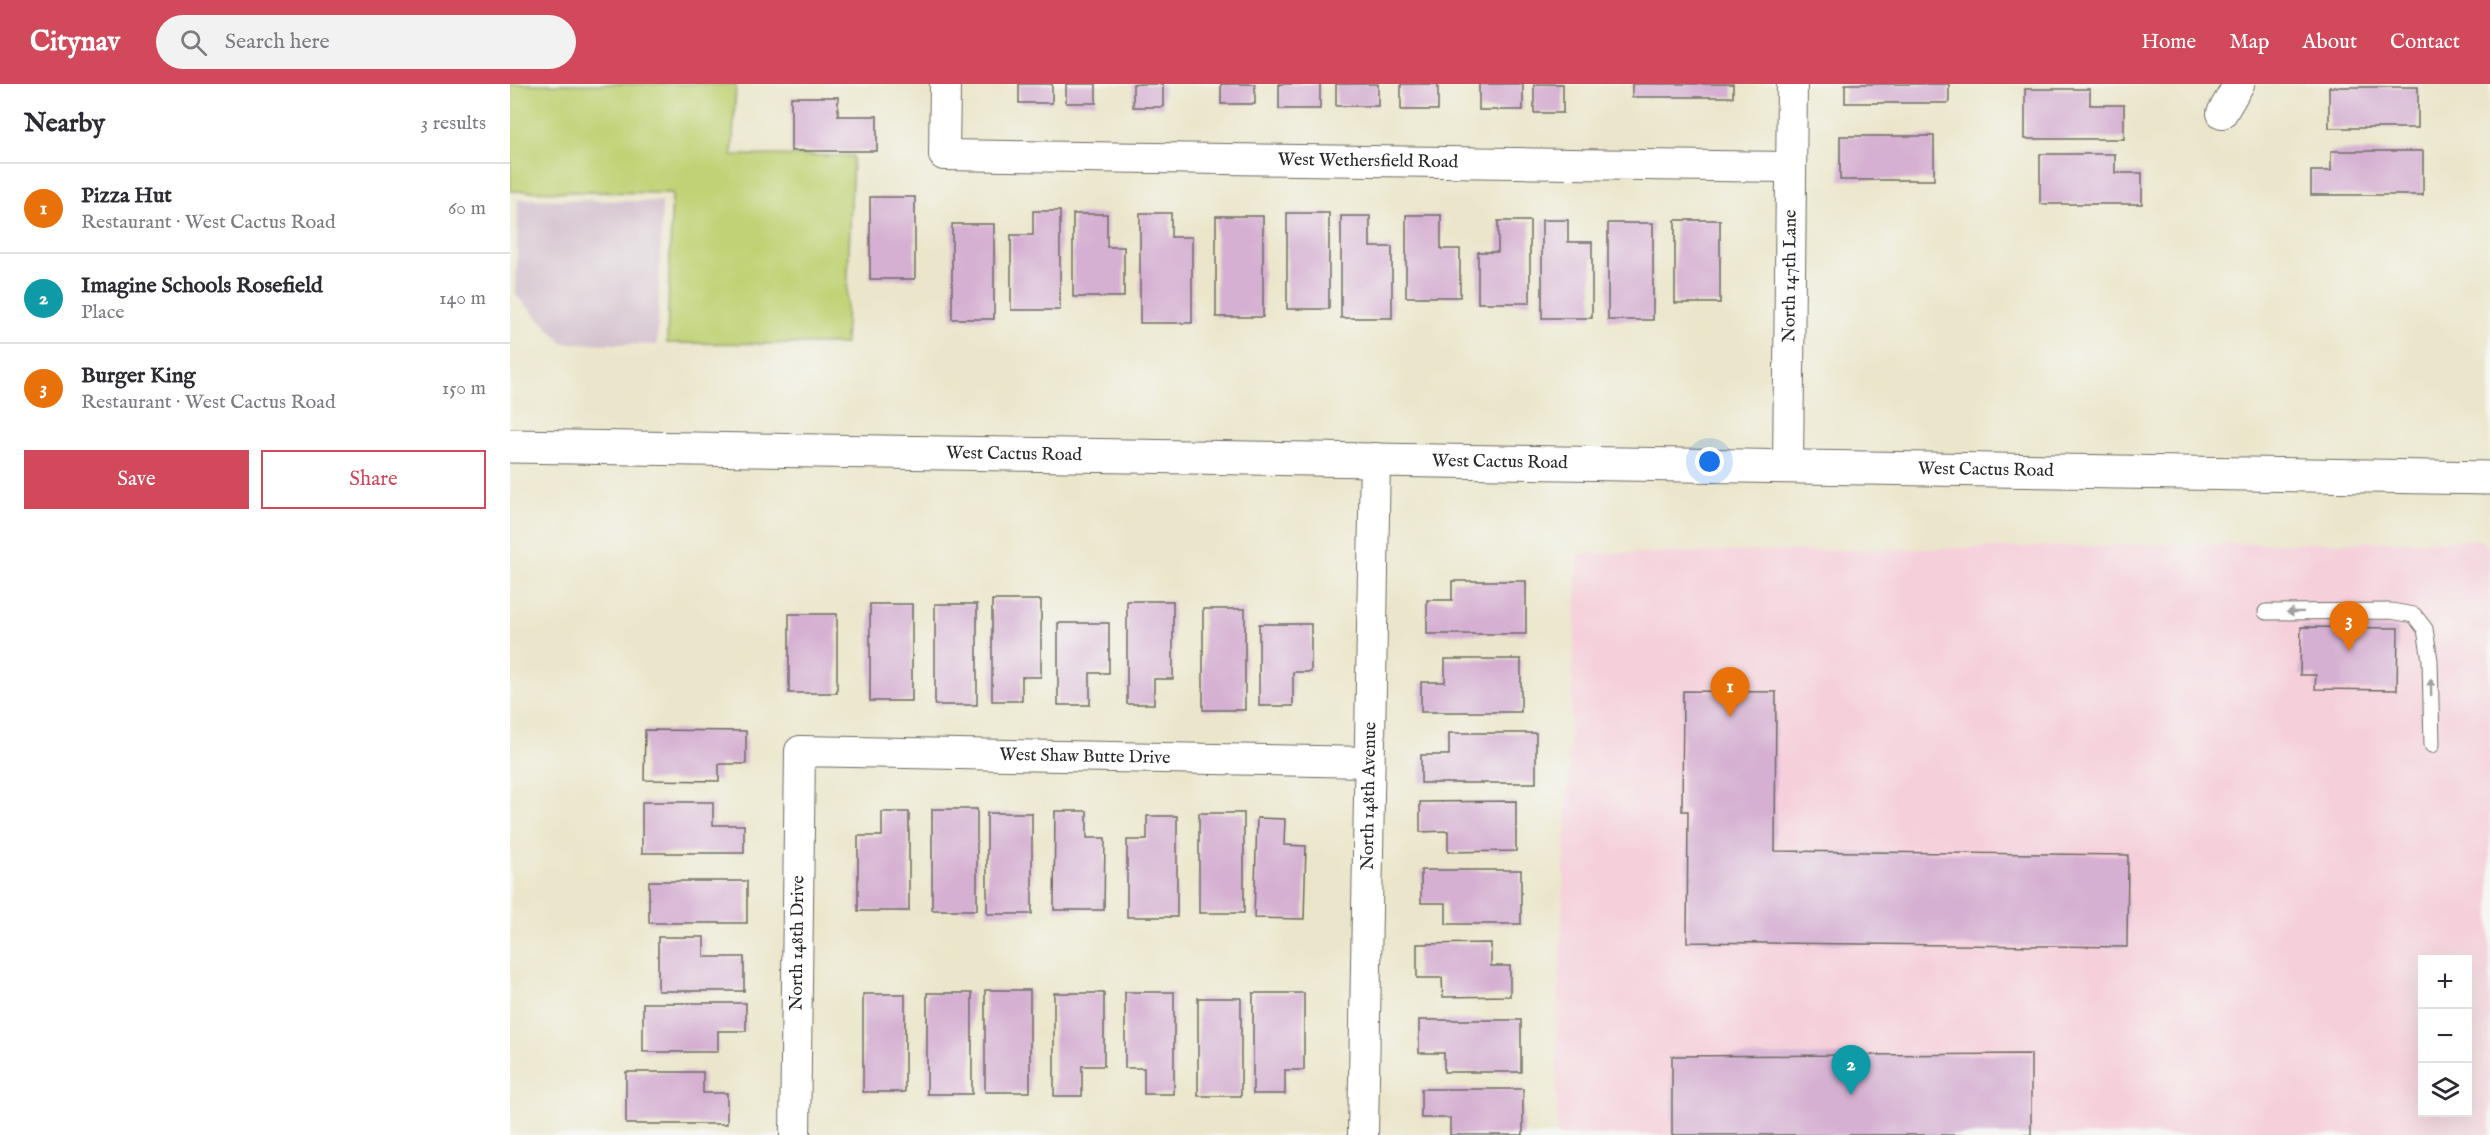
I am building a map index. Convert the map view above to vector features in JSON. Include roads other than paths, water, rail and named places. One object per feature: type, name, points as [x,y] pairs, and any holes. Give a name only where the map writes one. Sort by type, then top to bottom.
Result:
[{"type":"main road","name":"West Cactus Road","points":[[510,446],[1375,458],[2490,478]]},
{"type":"street","name":"West Wethersfield Road","points":[[945,84],[944,155],[1790,167]]},
{"type":"street","name":"North 147th Lane","points":[[1788,466],[1792,84]]},
{"type":"street","points":[[2222,113],[2239,84]]},
{"type":"street","name":"North 148th Avenue","points":[[1363,1135],[1375,458]]},
{"type":"street","name":"West Shaw Butte Drive","points":[[800,751],[1370,762]]},
{"type":"street","name":"North 148th Drive","points":[[795,1135],[800,751]]},
{"type":"lane","points":[[2266,612],[2391,611],[2414,615],[2425,629],[2430,660],[2432,745]]},
{"type":"place","name":"Burger King","points":[[2349,651]]},
{"type":"place","name":"Pizza Hut","points":[[1730,717]]},
{"type":"place","name":"Imagine Schools Rosefield","points":[[1851,1095]]}]
